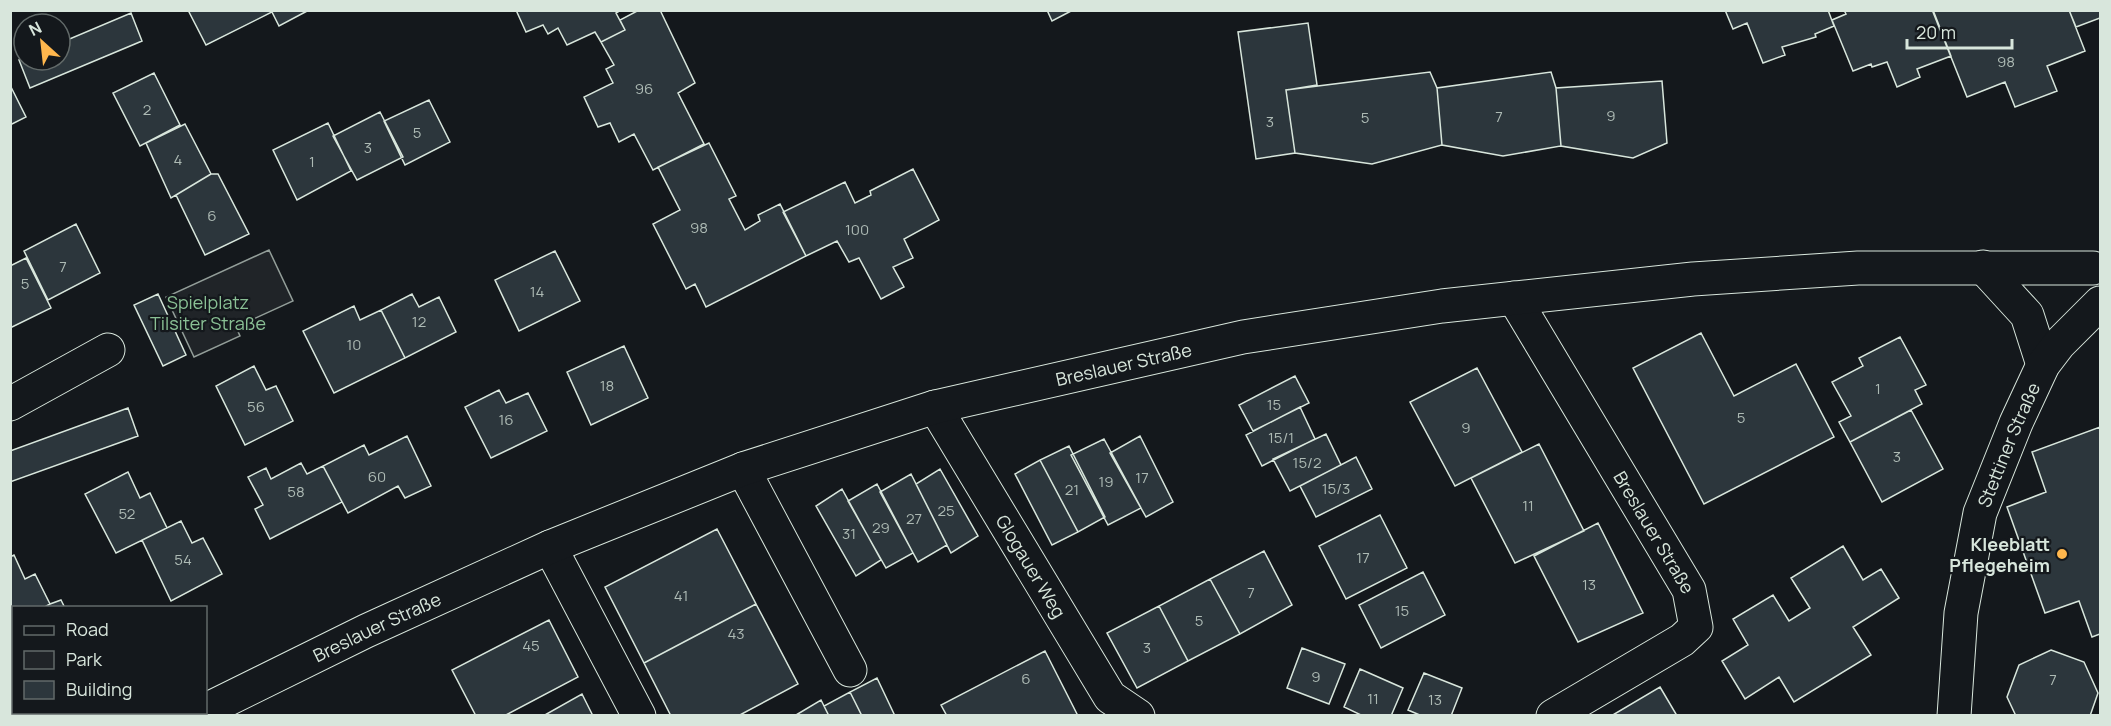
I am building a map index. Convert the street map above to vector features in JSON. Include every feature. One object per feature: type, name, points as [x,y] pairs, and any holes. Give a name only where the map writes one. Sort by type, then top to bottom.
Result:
[{"type":"street","points":[[1983,267],[2027,315],[2043,365]]},
{"type":"street","name":"Breslauer Straße","points":[[207,710],[366,631],[550,547],[743,469],[935,407],[1243,337],[1514,298],[1693,279],[1858,268],[2098,269]]},
{"type":"street","name":"Breslauer Straße","points":[[1514,298],[1689,590],[1695,612],[1696,627],[1682,640],[1553,716]]},
{"type":"street","name":"Stettiner Straße","points":[[1954,716],[1956,666],[1964,592],[1980,513],[2016,423],[2043,365],[2100,303]]},
{"type":"street","points":[[10,404],[108,350]]},
{"type":"street","name":"Glogauer Weg","points":[[935,407],[1110,697],[1138,716]]},
{"type":"street","points":[[743,469],[850,670]]},
{"type":"street","points":[[550,547],[639,716]]},
{"type":"green space","name":"Spielplatz Tilsiter Straße","points":[[269,250],[293,301],[236,327],[240,336],[194,357],[166,297]]},
{"type":"building","points":[[188,10],[271,10],[272,12],[206,45]]},
{"type":"building","points":[[271,10],[309,10],[279,26]]},
{"type":"building","points":[[516,10],[621,10],[616,13],[625,30],[601,42],[595,32],[567,45],[558,28],[548,34],[543,25],[526,32]]},
{"type":"building","points":[[639,10],[660,10],[695,83],[678,93],[704,144],[653,170],[634,134],[619,142],[610,123],[598,127],[584,97],[613,83],[606,69],[614,65],[601,42],[625,30],[620,20]]},
{"type":"building","points":[[1047,10],[1073,10],[1052,21]]},
{"type":"building","points":[[1725,10],[1828,10],[1834,26],[1815,34],[1816,37],[1782,47],[1785,55],[1763,63],[1747,23],[1733,29]]},
{"type":"building","points":[[1844,10],[1933,10],[1951,56],[1917,69],[1920,77],[1897,87],[1887,62],[1872,67],[1871,64],[1853,71],[1832,20],[1846,14]]},
{"type":"building","points":[[1936,10],[2069,10],[2085,51],[2047,66],[2057,91],[2015,107],[2005,82],[1967,97],[1933,12]]},
{"type":"building","points":[[2069,10],[2100,10],[2100,18],[2076,27]]},
{"type":"building","points":[[131,13],[142,41],[72,70],[72,38]]},
{"type":"building","points":[[1308,23],[1317,85],[1286,90],[1295,153],[1256,159],[1238,32]]},
{"type":"building","points":[[24,72],[68,72],[30,88]]},
{"type":"building","points":[[1430,72],[1437,88],[1442,145],[1372,164],[1295,153],[1286,90]]},
{"type":"building","points":[[1551,72],[1556,88],[1561,146],[1503,156],[1442,145],[1437,88]]},
{"type":"building","points":[[154,73],[180,125],[140,146],[113,93]]},
{"type":"building","points":[[1662,81],[1667,143],[1633,158],[1561,146],[1556,88]]},
{"type":"building","points":[[10,85],[26,117],[10,125]]},
{"type":"building","points":[[429,100],[450,142],[405,165],[384,121]]},
{"type":"building","points":[[380,112],[403,157],[357,180],[333,136]]},
{"type":"building","points":[[328,123],[351,171],[297,200],[273,150]]},
{"type":"building","points":[[185,124],[211,174],[171,198],[146,143]]},
{"type":"building","points":[[709,143],[736,196],[729,199],[745,230],[760,221],[758,215],[780,204],[806,256],[706,307],[695,284],[686,289],[653,224],[680,210],[658,167]]},
{"type":"building","points":[[913,169],[939,220],[904,239],[913,258],[893,267],[904,287],[881,299],[859,258],[849,262],[837,241],[806,256],[783,212],[845,182],[855,203],[871,195],[870,191]]},
{"type":"building","points":[[211,174],[218,174],[249,234],[205,255],[176,195]]},
{"type":"building","points":[[76,224],[100,273],[48,300],[24,251]]},
{"type":"building","points":[[555,251],[580,301],[519,331],[495,280]]},
{"type":"building","points":[[26,258],[51,308],[10,328],[10,266]]},
{"type":"building","points":[[158,294],[186,355],[163,366],[134,305]]},
{"type":"building","points":[[412,294],[419,307],[439,297],[456,332],[405,358],[381,310]]},
{"type":"building","points":[[354,306],[360,320],[381,310],[405,358],[334,393],[303,331]]},
{"type":"building","points":[[1701,333],[1734,396],[1796,364],[1834,437],[1704,504],[1633,368]]},
{"type":"building","points":[[1900,337],[1926,385],[1915,390],[1922,404],[1850,442],[1839,422],[1851,416],[1832,382],[1863,366],[1859,358]]},
{"type":"building","points":[[624,346],[648,398],[591,425],[567,372]]},
{"type":"building","points":[[254,366],[266,390],[276,386],[293,421],[245,445],[216,386]]},
{"type":"building","points":[[1477,368],[1522,452],[1455,486],[1410,402]]},
{"type":"building","points":[[1295,376],[1309,403],[1253,431],[1239,405]]},
{"type":"building","points":[[499,390],[506,403],[528,393],[547,431],[491,458],[465,407]]},
{"type":"building","points":[[1300,407],[1315,439],[1262,466],[1246,435]]},
{"type":"building","points":[[128,408],[138,436],[10,482],[10,451]]},
{"type":"building","points":[[1911,410],[1943,469],[1882,502],[1850,442]]},
{"type":"building","name":"Kleeblatt Pflegeheim","points":[[2100,427],[2100,634],[2092,637],[2079,601],[2045,613],[2007,507],[2046,492],[2032,452]]},
{"type":"building","points":[[1326,434],[1341,465],[1290,491],[1273,459]]},
{"type":"building","points":[[407,436],[431,486],[405,498],[398,486],[348,513],[323,466],[364,445],[369,455]]},
{"type":"building","points":[[1140,436],[1173,502],[1146,517],[1110,453]]},
{"type":"building","points":[[1104,439],[1141,508],[1108,525],[1071,455]]},
{"type":"building","points":[[1539,444],[1584,531],[1515,563],[1471,478]]},
{"type":"building","points":[[1069,446],[1105,517],[1078,532],[1040,460]]},
{"type":"building","points":[[1356,457],[1372,489],[1316,517],[1300,486]]},
{"type":"building","points":[[1040,460],[1078,532],[1052,545],[1015,474]]},
{"type":"building","points":[[301,463],[307,474],[323,466],[342,502],[270,539],[255,509],[263,505],[248,477],[266,468],[271,479]]},
{"type":"building","points":[[940,469],[978,536],[951,553],[916,484]]},
{"type":"building","points":[[128,472],[140,498],[150,493],[167,528],[116,553],[85,494]]},
{"type":"building","points":[[911,474],[947,545],[918,562],[880,492]]},
{"type":"building","points":[[877,484],[913,553],[886,568],[848,501]]},
{"type":"building","points":[[842,489],[881,560],[856,576],[816,506]]},
{"type":"building","points":[[1380,515],[1407,568],[1346,599],[1319,546]]},
{"type":"building","points":[[181,521],[192,543],[203,538],[222,574],[171,601],[142,540]]},
{"type":"building","points":[[1598,523],[1643,613],[1578,642],[1534,556]]},
{"type":"building","points":[[717,529],[756,604],[644,663],[605,587]]},
{"type":"building","points":[[1843,546],[1863,580],[1881,569],[1899,598],[1853,627],[1871,655],[1794,702],[1779,677],[1745,699],[1722,661],[1748,645],[1733,619],[1773,595],[1789,621],[1810,608],[1791,578]]},
{"type":"building","points":[[1264,551],[1292,605],[1240,634],[1210,579]]},
{"type":"building","points":[[14,555],[25,579],[35,574],[50,604],[46,606],[12,606],[12,624],[10,625],[10,557]]},
{"type":"building","points":[[1423,572],[1445,615],[1381,648],[1359,605]]},
{"type":"building","points":[[1210,579],[1240,634],[1188,661],[1159,606]]},
{"type":"building","points":[[61,600],[64,606],[46,606]]},
{"type":"building","points":[[756,604],[798,684],[738,716],[671,716],[644,663]]},
{"type":"building","points":[[1159,606],[1188,661],[1137,688],[1107,633]]},
{"type":"building","points":[[549,620],[578,677],[504,716],[476,716],[452,670]]},
{"type":"building","points":[[1302,648],[1345,664],[1329,704],[1287,688]]},
{"type":"building","points":[[2051,650],[2084,662],[2098,693],[2090,716],[2016,716],[2007,697],[2019,665]]},
{"type":"building","points":[[1045,651],[1078,716],[947,716],[941,705]]},
{"type":"building","points":[[1360,669],[1403,688],[1391,716],[1363,716],[1344,707]]},
{"type":"building","points":[[1424,673],[1462,688],[1451,716],[1422,716],[1408,710]]},
{"type":"building","points":[[877,678],[895,716],[862,716],[850,692]]},
{"type":"building","points":[[1660,687],[1676,714],[1673,716],[1611,716]]},
{"type":"building","points":[[850,692],[862,716],[829,716],[824,706]]},
{"type":"building","points":[[582,694],[593,716],[543,716]]},
{"type":"building","points":[[821,700],[829,716],[796,716],[796,715]]},
{"type":"place","name":"Kleeblatt Pflegeheim","points":[[2062,554]]}]
